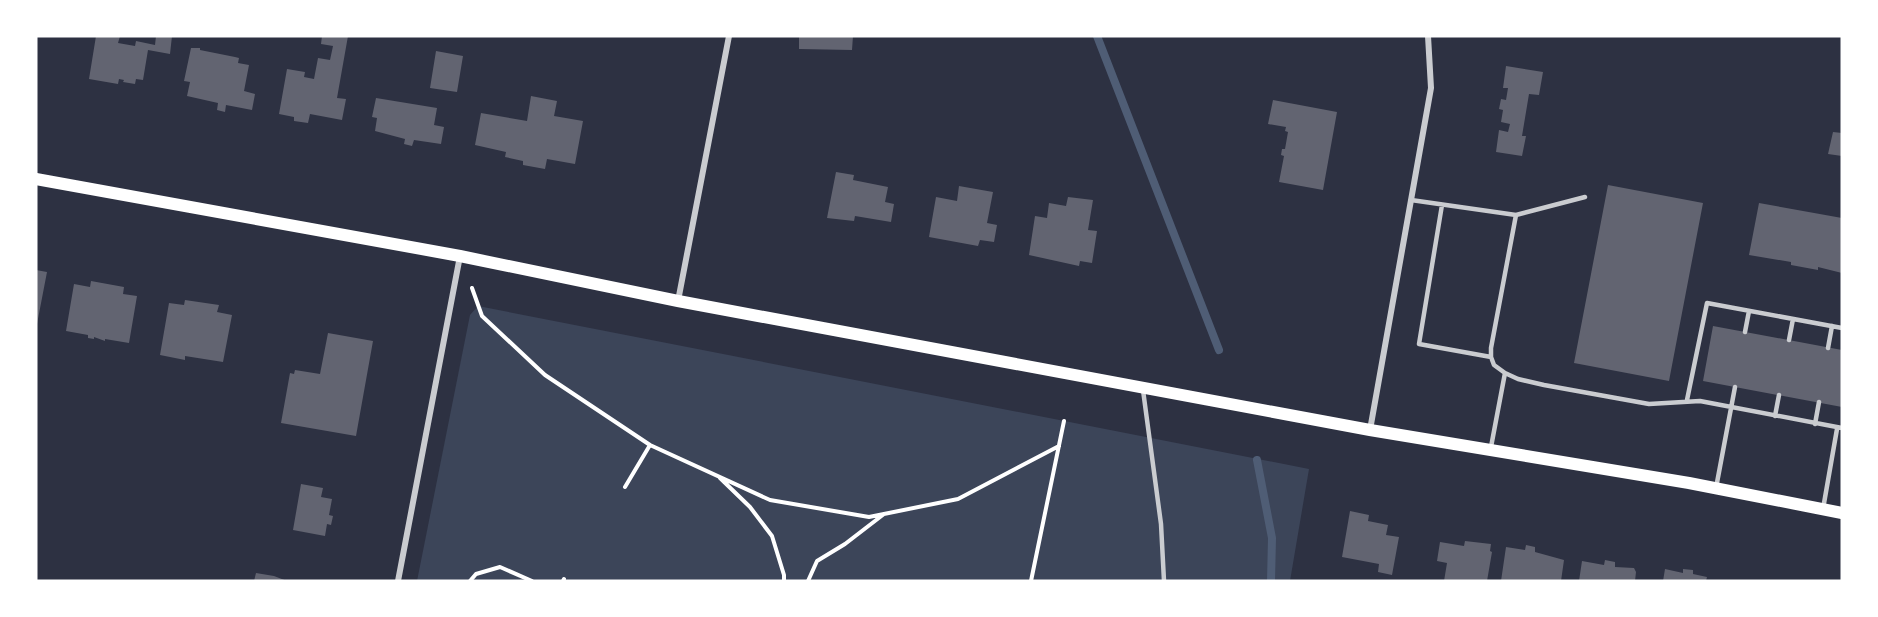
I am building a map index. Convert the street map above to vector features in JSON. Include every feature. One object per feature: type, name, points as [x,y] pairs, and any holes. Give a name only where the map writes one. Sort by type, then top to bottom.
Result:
[{"type":"main road","points":[[36,179],[460,256],[678,301],[1370,430],[1716,488],[1842,513]]},
{"type":"street","points":[[678,301],[729,36]]},
{"type":"street","points":[[1370,430],[1431,88],[1428,36]]},
{"type":"street","points":[[398,581],[460,256]]},
{"type":"lane","points":[[1411,200],[1516,215],[1585,196]]},
{"type":"lane","points":[[1442,205],[1419,344],[1491,357]]},
{"type":"lane","points":[[1516,215],[1491,357],[1494,365],[1518,379],[1544,385],[1649,404],[1700,401],[1840,429],[1823,509]]},
{"type":"lane","points":[[1687,400],[1707,303],[1842,328]]},
{"type":"lane","points":[[1745,332],[1749,311]]},
{"type":"lane","points":[[1789,340],[1793,319]]},
{"type":"lane","points":[[1828,348],[1832,326]]},
{"type":"lane","points":[[1490,450],[1505,373]]},
{"type":"lane","points":[[1143,387],[1161,524],[1164,581]]},
{"type":"lane","points":[[1716,488],[1735,387]]},
{"type":"lane","points":[[1775,416],[1779,395]]},
{"type":"lane","points":[[1815,424],[1819,402]]},
{"type":"path","points":[[460,256],[482,316],[545,375],[650,445],[770,500],[869,517],[958,499],[1059,446]]},
{"type":"path","points":[[1031,581],[1064,421]]},
{"type":"path","points":[[625,487],[650,445]]},
{"type":"path","points":[[717,476],[750,507],[772,536],[784,581]]},
{"type":"path","points":[[808,581],[817,561],[845,544],[884,513]]},
{"type":"path","points":[[470,581],[476,573],[500,567],[532,581]]},
{"type":"shaded area","points":[[478,306],[1309,469],[1290,581],[417,581],[470,315]]},
{"type":"building","points":[[96,36],[120,36],[118,43],[135,46],[136,41],[155,45],[156,36],[172,36],[170,54],[148,50],[143,80],[136,79],[135,84],[119,79],[118,84],[89,79]]},
{"type":"building","points":[[322,36],[348,36],[337,98],[346,99],[342,120],[310,114],[308,123],[294,121],[294,117],[279,114],[287,69],[305,72],[304,77],[314,79],[318,58],[330,60],[333,46],[321,44]]},
{"type":"building","points":[[799,36],[853,36],[852,50],[799,49]]},
{"type":"building","points":[[191,48],[200,48],[200,50],[239,58],[238,63],[249,65],[244,91],[255,94],[252,110],[226,105],[225,112],[217,110],[218,103],[187,96],[190,82],[184,81]]},
{"type":"building","points":[[436,51],[463,56],[457,92],[430,88]]},
{"type":"building","points":[[1506,66],[1543,72],[1539,95],[1529,94],[1522,136],[1526,136],[1522,156],[1496,152],[1499,130],[1508,132],[1510,124],[1501,122],[1503,110],[1499,109],[1501,99],[1506,100],[1508,88],[1503,88]]},
{"type":"building","points":[[531,96],[557,101],[554,116],[583,121],[575,164],[547,159],[545,169],[523,165],[523,161],[505,157],[506,152],[475,145],[481,113],[527,121]]},
{"type":"building","points":[[376,98],[437,108],[434,125],[444,127],[441,144],[414,140],[412,146],[404,144],[405,139],[375,131],[377,118],[372,117]]},
{"type":"building","points":[[1273,100],[1337,112],[1323,190],[1279,182],[1284,156],[1281,155],[1282,149],[1285,149],[1288,132],[1285,131],[1286,127],[1268,124]]},
{"type":"building","points":[[1833,132],[1842,133],[1842,156],[1828,154]]},
{"type":"building","points":[[836,172],[854,175],[853,180],[888,187],[885,202],[894,204],[891,222],[855,216],[854,221],[827,218]]},
{"type":"building","points":[[1608,185],[1703,203],[1669,381],[1574,363]]},
{"type":"building","points":[[959,186],[993,192],[987,223],[997,225],[994,242],[980,240],[978,246],[929,237],[936,197],[957,201]]},
{"type":"building","points":[[1068,197],[1093,200],[1088,230],[1097,231],[1092,263],[1080,261],[1079,266],[1029,255],[1035,216],[1047,218],[1049,203],[1066,206]]},
{"type":"building","points":[[1759,203],[1842,218],[1842,273],[1818,267],[1818,270],[1791,265],[1791,262],[1749,255]]},
{"type":"building","points":[[36,270],[47,272],[37,324],[36,324]]},
{"type":"building","points":[[91,281],[124,287],[123,294],[137,296],[129,343],[88,338],[88,335],[66,331],[74,284],[90,287]]},
{"type":"building","points":[[185,300],[219,305],[217,312],[232,315],[223,362],[185,356],[185,360],[160,355],[169,303],[184,305]]},
{"type":"building","points":[[1713,326],[1842,350],[1842,407],[1703,381]]},
{"type":"building","points":[[328,333],[373,341],[356,436],[281,423],[290,373],[294,374],[295,370],[320,374]]},
{"type":"building","points":[[301,484],[323,488],[321,497],[332,499],[329,515],[333,516],[331,525],[327,524],[325,536],[293,530]]},
{"type":"building","points":[[1350,511],[1369,515],[1368,521],[1388,525],[1386,535],[1399,537],[1392,575],[1378,572],[1379,564],[1342,557]]},
{"type":"building","points":[[1465,541],[1491,544],[1490,551],[1492,552],[1487,581],[1444,581],[1447,563],[1437,561],[1440,542],[1464,546]]},
{"type":"building","points":[[1526,545],[1535,547],[1535,552],[1564,560],[1561,581],[1501,581],[1506,547],[1525,550]]},
{"type":"building","points":[[1605,560],[1615,562],[1615,567],[1634,568],[1635,581],[1579,581],[1582,561],[1604,565]]},
{"type":"building","points":[[1665,569],[1683,573],[1683,569],[1693,570],[1693,574],[1707,577],[1706,581],[1663,581]]},
{"type":"building","points":[[256,573],[274,576],[287,581],[254,581]]},
{"type":"waterway","points":[[1097,36],[1219,350]]},
{"type":"waterway","points":[[1257,460],[1272,538],[1271,581]]}]
